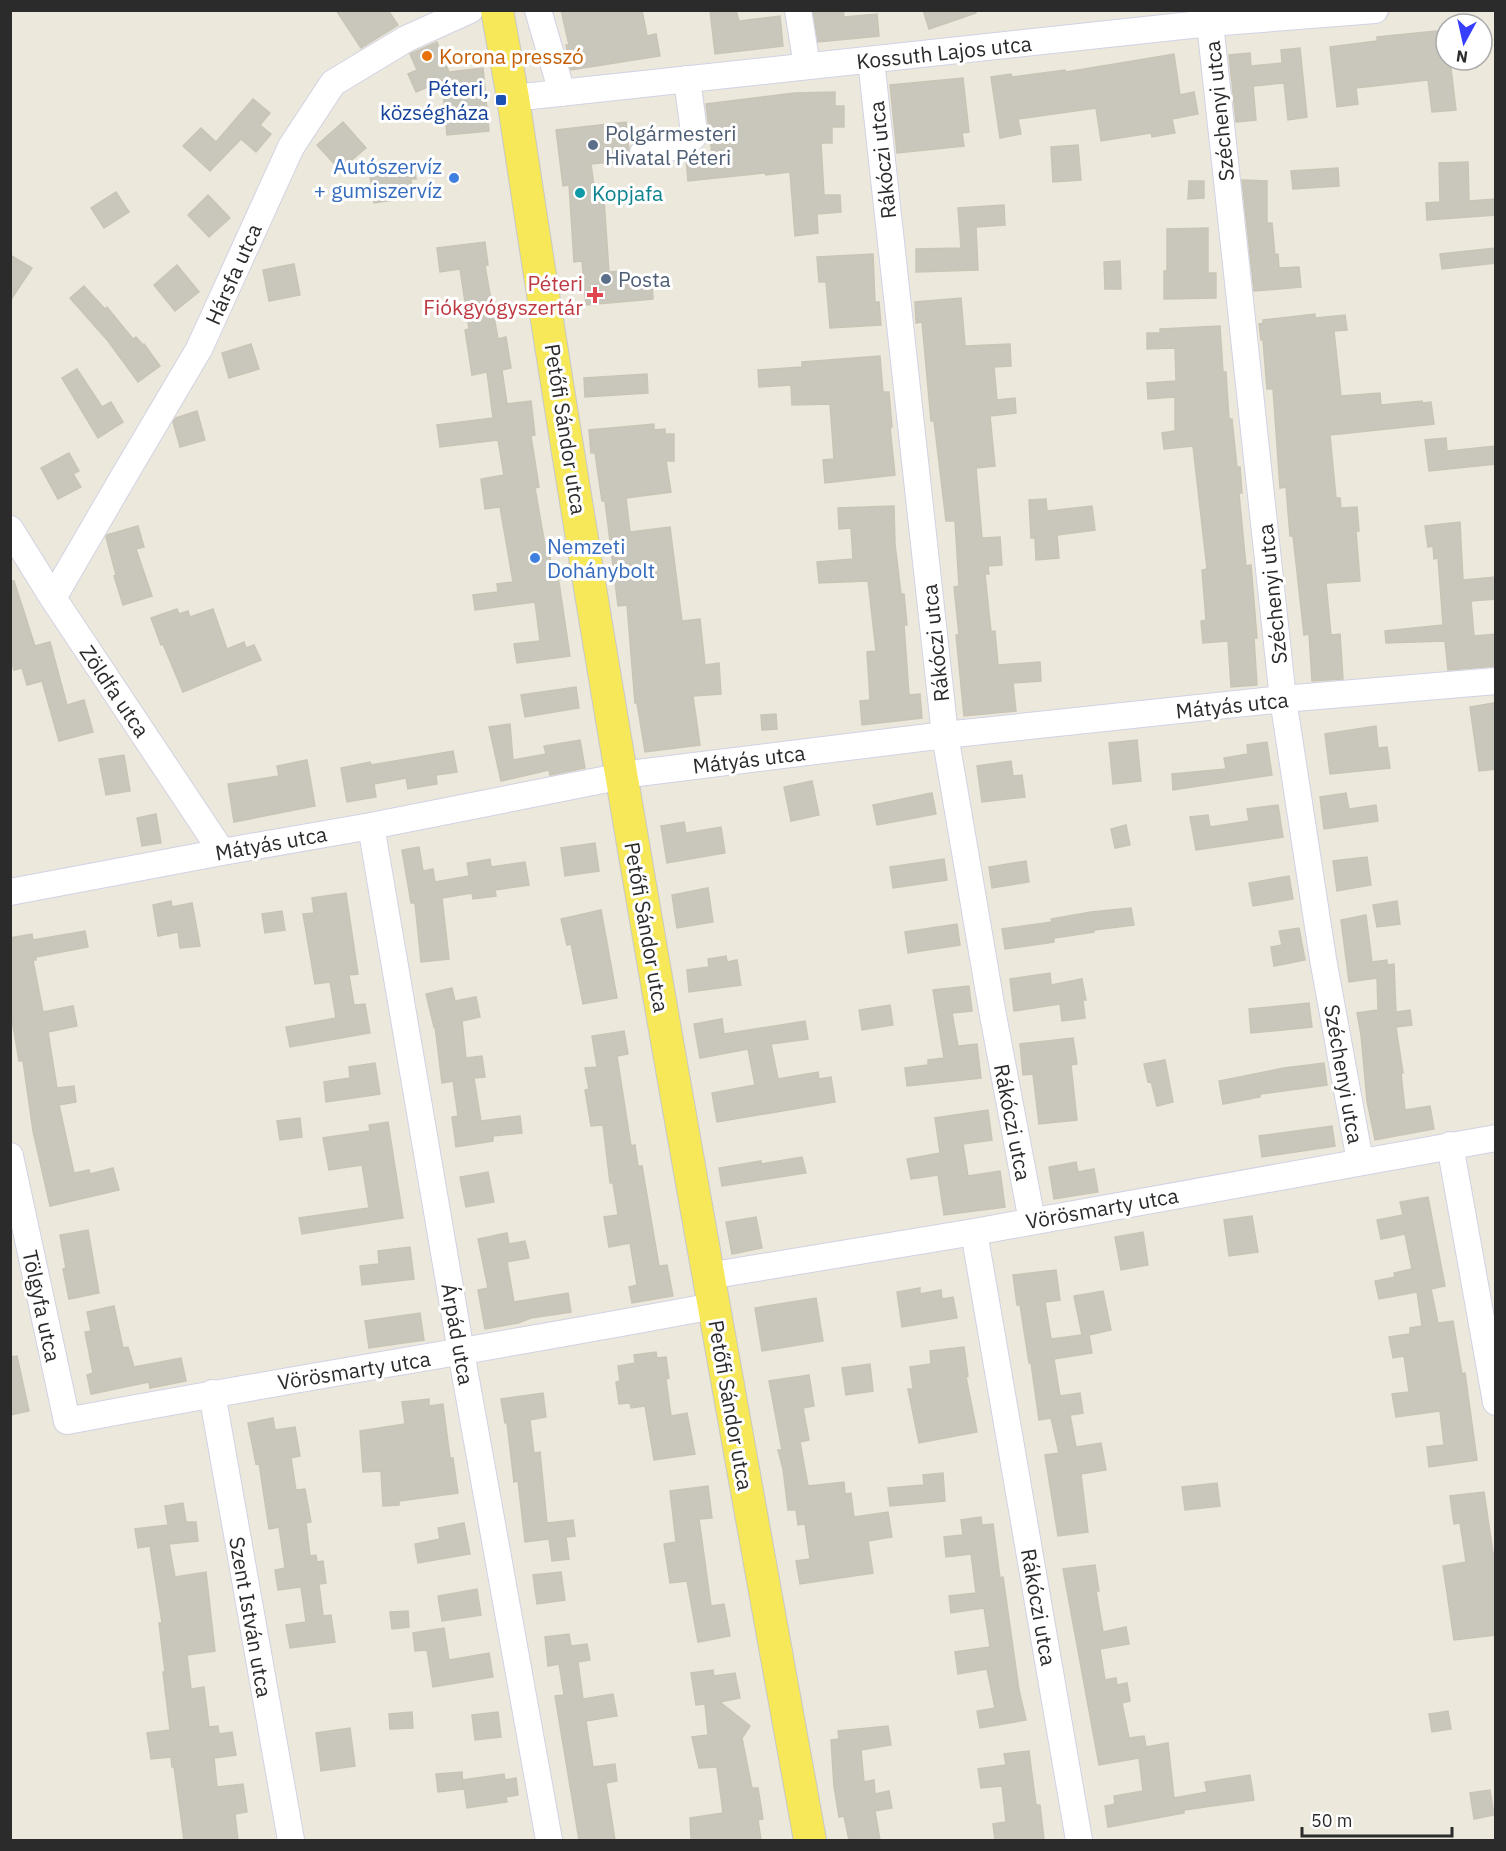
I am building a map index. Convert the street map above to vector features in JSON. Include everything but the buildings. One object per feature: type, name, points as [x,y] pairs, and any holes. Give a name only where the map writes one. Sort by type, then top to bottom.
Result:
[{"type":"main road","name":"Petőfi Sándor utca","points":[[497,10],[621,776],[810,1840]]},
{"type":"street","name":"Hársfa utca","points":[[53,598],[199,350],[291,147],[333,83],[406,39],[470,10]]},
{"type":"street","points":[[538,10],[562,93]]},
{"type":"street","points":[[798,10],[807,66]]},
{"type":"street","name":"Kossuth Lajos utca","points":[[513,99],[1292,13],[1375,10]]},
{"type":"street","name":"Széchenyi utca","points":[[1210,23],[1283,699],[1323,959],[1360,1161]]},
{"type":"street","name":"Rákóczi utca","points":[[871,60],[945,735],[992,1010],[1032,1221]]},
{"type":"street","points":[[643,153],[674,147],[693,136],[691,98],[687,79]]},
{"type":"street","name":"Zöldfa utca","points":[[10,529],[53,598],[222,852]]},
{"type":"street","name":"Mátyás utca","points":[[10,892],[371,826],[621,776],[945,735],[1283,699],[1496,681]]},
{"type":"street","name":"Árpád utca","points":[[371,826],[461,1352],[549,1840]]},
{"type":"street","name":"Vörösmarty utca","points":[[67,1421],[212,1393],[461,1352],[711,1291],[974,1232],[1496,1138]]},
{"type":"street","points":[[1450,1145],[1496,1402]]},
{"type":"street","name":"Tölgyfa utca","points":[[10,1156],[67,1421]]},
{"type":"street","name":"Rákóczi utca","points":[[974,1232],[1080,1840]]},
{"type":"street","name":"Szent István utca","points":[[212,1393],[291,1840]]},
{"type":"place","name":"Korona presszó","points":[[427,56]]},
{"type":"place","name":"Péteri, községháza","points":[[501,100]]},
{"type":"place","name":"Polgármesteri Hivatal Péteri","points":[[593,145]]},
{"type":"place","name":"Autószervíz + gumiszervíz","points":[[454,178]]},
{"type":"place","name":"Kopjafa","points":[[580,193]]},
{"type":"place","name":"Posta","points":[[606,279]]},
{"type":"place","name":"Péteri Fiókgyógyszertár","points":[[595,295]]},
{"type":"place","name":"Nemzeti Dohánybolt","points":[[535,558]]}]
